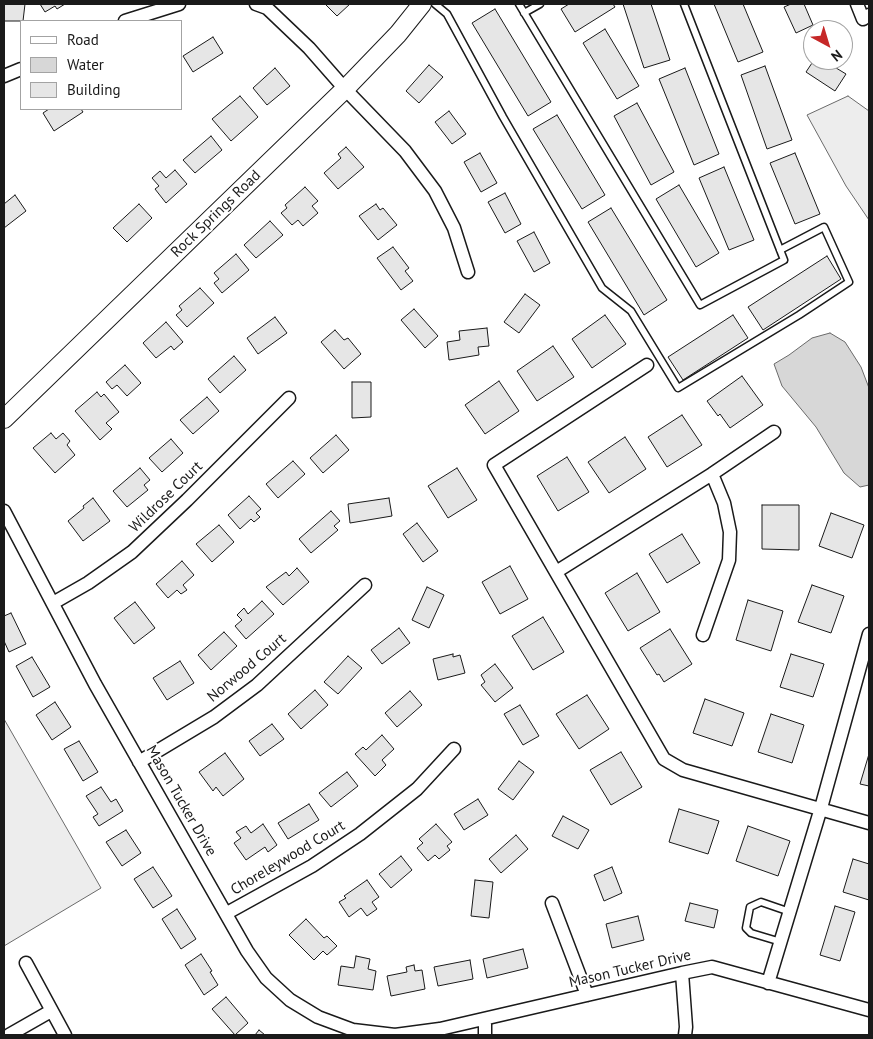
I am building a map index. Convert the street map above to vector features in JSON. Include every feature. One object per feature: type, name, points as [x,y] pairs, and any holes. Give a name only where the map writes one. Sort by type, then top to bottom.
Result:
[{"type":"street","points":[[128,20],[179,4]]},
{"type":"street","points":[[256,4],[266,8],[309,48],[345,89],[405,151],[435,191],[454,228],[468,272]]},
{"type":"street","name":"Rock Springs Road","points":[[4,419],[345,89],[398,34],[422,4]]},
{"type":"street","points":[[857,4],[863,19],[869,15]]},
{"type":"street","points":[[4,76],[20,69]]},
{"type":"street","points":[[647,365],[494,464],[664,759],[683,770],[869,823]]},
{"type":"street","name":"Wildrose Court","points":[[53,603],[88,583],[132,552],[289,398]]},
{"type":"street","points":[[556,572],[712,474],[774,432]]},
{"type":"street","points":[[703,635],[729,560],[730,532],[724,504],[712,474]]},
{"type":"street","name":"Mason Tucker Drive","points":[[4,511],[95,684],[247,951],[266,978],[290,1000],[318,1016],[353,1030],[395,1035],[440,1029],[682,972],[712,968],[869,1010]]},
{"type":"street","name":"Norwood Court","points":[[139,762],[214,717],[257,685],[365,585]]},
{"type":"street","points":[[768,983],[821,808],[869,634]]},
{"type":"street","name":"Choreleywood Court","points":[[227,913],[312,866],[360,834],[417,789],[454,749]]},
{"type":"street","points":[[552,903],[587,995]]},
{"type":"street","points":[[26,963],[65,1035]]},
{"type":"street","points":[[682,972],[685,1035]]},
{"type":"street","points":[[9,1035],[51,1011]]},
{"type":"street","points":[[485,1019],[485,1035]]},
{"type":"lane","points":[[434,4],[447,14],[503,117],[602,288],[632,311],[678,388],[799,315],[849,282],[824,227],[780,250]]},
{"type":"lane","points":[[519,4],[700,305],[784,260],[684,4]]},
{"type":"lane","points":[[524,13],[540,4]]},
{"type":"lane","points":[[781,942],[751,934],[746,928],[750,907],[760,902],[790,912]]},
{"type":"shaded area","points":[[848,96],[869,111],[869,220],[846,186],[807,115]]},
{"type":"shaded area","points":[[4,719],[101,888],[4,946]]},
{"type":"water","points":[[830,333],[845,342],[861,367],[869,388],[869,485],[860,487],[844,473],[816,427],[782,386],[774,364],[812,338]]},
{"type":"building","points":[[4,4],[25,4],[23,20],[4,21]]},
{"type":"building","points":[[40,4],[65,4],[57,9],[55,6],[45,12]]},
{"type":"building","points":[[325,4],[350,4],[337,16]]},
{"type":"building","points":[[569,4],[613,4],[615,7],[575,32],[561,9]]},
{"type":"building","points":[[623,4],[651,4],[670,60],[644,68]]},
{"type":"building","points":[[714,4],[743,4],[763,52],[738,62]]},
{"type":"building","points":[[791,4],[804,4],[811,20],[803,20],[803,30],[796,33],[784,7]]},
{"type":"building","points":[[495,9],[551,102],[528,116],[472,23]]},
{"type":"building","points":[[605,29],[639,86],[617,99],[583,43]]},
{"type":"building","points":[[213,37],[223,53],[193,72],[183,56]]},
{"type":"building","points":[[429,65],[443,77],[419,103],[406,91]]},
{"type":"building","points":[[765,66],[792,140],[767,149],[741,75]]},
{"type":"building","points":[[275,68],[290,86],[267,105],[253,88]]},
{"type":"building","points":[[685,68],[719,154],[694,165],[659,79]]},
{"type":"building","points":[[807,70],[839,70],[846,74],[835,91],[806,72]]},
{"type":"building","points":[[240,96],[258,117],[231,141],[212,119]]},
{"type":"building","points":[[637,103],[674,172],[651,185],[614,116]]},
{"type":"building","points":[[48,110],[82,110],[83,112],[54,131],[43,113]]},
{"type":"building","points":[[449,111],[466,134],[452,144],[435,122]]},
{"type":"building","points":[[557,115],[605,195],[582,209],[533,129]]},
{"type":"building","points":[[211,136],[222,150],[195,173],[183,160]]},
{"type":"building","points":[[346,147],[364,167],[338,189],[324,173],[341,158],[338,154]]},
{"type":"building","points":[[480,153],[497,183],[481,192],[464,162]]},
{"type":"building","points":[[795,153],[820,214],[795,224],[770,163]]},
{"type":"building","points":[[724,167],[754,240],[729,250],[699,178]]},
{"type":"building","points":[[175,170],[187,184],[166,203],[155,189],[159,186],[152,178],[160,171],[166,178]]},
{"type":"building","points":[[679,185],[719,253],[696,267],[656,199]]},
{"type":"building","points":[[305,187],[318,201],[312,206],[318,213],[303,226],[298,220],[292,225],[281,213],[287,208],[285,205]]},
{"type":"building","points":[[505,193],[521,224],[505,233],[488,202]]},
{"type":"building","points":[[15,195],[26,211],[4,228],[4,204]]},
{"type":"building","points":[[139,204],[152,218],[127,242],[113,228]]},
{"type":"building","points":[[376,204],[380,210],[383,208],[397,225],[378,240],[359,216]]},
{"type":"building","points":[[611,208],[667,300],[644,315],[588,222]]},
{"type":"building","points":[[270,221],[283,235],[256,258],[244,245]]},
{"type":"building","points":[[534,232],[550,263],[534,272],[517,241]]},
{"type":"building","points":[[393,247],[409,268],[405,271],[413,281],[401,290],[377,258]]},
{"type":"building","points":[[236,254],[249,270],[222,293],[214,283],[219,279],[214,273]]},
{"type":"building","points":[[827,256],[841,279],[763,330],[748,307]]},
{"type":"building","points":[[200,288],[214,303],[187,327],[176,315],[182,310],[179,306]]},
{"type":"building","points":[[525,294],[540,305],[519,333],[504,322]]},
{"type":"building","points":[[414,309],[438,336],[425,348],[401,320]]},
{"type":"building","points":[[605,315],[626,344],[592,368],[572,339]]},
{"type":"building","points":[[733,315],[748,338],[683,380],[668,357]]},
{"type":"building","points":[[275,317],[287,333],[258,354],[247,338]]},
{"type":"building","points":[[166,322],[183,342],[174,350],[171,346],[156,358],[143,343]]},
{"type":"building","points":[[487,328],[489,346],[478,347],[479,355],[449,360],[447,342],[460,340],[459,331]]},
{"type":"building","points":[[335,330],[344,340],[348,338],[361,354],[344,369],[321,342]]},
{"type":"building","points":[[553,346],[574,377],[537,401],[517,371]]},
{"type":"building","points":[[234,356],[246,370],[220,393],[208,379]]},
{"type":"building","points":[[125,365],[141,383],[127,396],[117,385],[112,389],[106,382]]},
{"type":"building","points":[[742,376],[763,405],[730,428],[707,401]]},
{"type":"building","points":[[499,381],[519,411],[485,434],[465,405]]},
{"type":"building","points":[[352,382],[371,382],[371,417],[352,418]]},
{"type":"building","points":[[97,392],[101,397],[104,394],[119,412],[106,423],[112,429],[100,440],[75,411]]},
{"type":"building","points":[[207,397],[219,411],[193,434],[180,420]]},
{"type":"building","points":[[682,415],[702,445],[667,467],[648,437]]},
{"type":"building","points":[[51,433],[56,439],[63,433],[70,441],[67,445],[75,455],[55,473],[33,448]]},
{"type":"building","points":[[336,435],[349,450],[323,473],[310,458]]},
{"type":"building","points":[[625,437],[646,469],[609,493],[588,462]]},
{"type":"building","points":[[171,439],[183,453],[162,472],[149,458]]},
{"type":"building","points":[[567,457],[589,492],[558,511],[537,476]]},
{"type":"building","points":[[293,461],[305,474],[278,498],[266,484]]},
{"type":"building","points":[[140,468],[150,480],[144,485],[148,490],[127,507],[113,491]]},
{"type":"building","points":[[457,468],[477,500],[448,518],[428,486]]},
{"type":"building","points":[[249,496],[261,509],[256,513],[260,517],[254,522],[251,519],[240,529],[228,515]]},
{"type":"building","points":[[93,498],[110,521],[83,541],[68,521]]},
{"type":"building","points":[[389,498],[392,516],[350,523],[348,504]]},
{"type":"building","points":[[762,505],[799,505],[799,550],[762,549]]},
{"type":"building","points":[[331,511],[340,521],[334,526],[338,530],[311,553],[299,539]]},
{"type":"building","points":[[831,513],[864,525],[852,558],[819,546]]},
{"type":"building","points":[[417,523],[438,551],[423,562],[403,534]]},
{"type":"building","points":[[219,525],[234,542],[212,562],[196,544]]},
{"type":"building","points":[[682,534],[700,563],[667,583],[649,554]]},
{"type":"building","points":[[182,561],[194,575],[183,585],[187,590],[181,594],[177,590],[168,598],[156,584]]},
{"type":"building","points":[[510,566],[528,599],[500,614],[482,582]]},
{"type":"building","points":[[297,568],[309,582],[283,605],[266,587],[286,572],[289,576]]},
{"type":"building","points":[[637,573],[660,612],[628,631],[605,593]]},
{"type":"building","points":[[812,585],[844,596],[831,633],[798,622]]},
{"type":"building","points":[[427,587],[444,595],[429,628],[412,620]]},
{"type":"building","points":[[748,600],[783,611],[771,651],[736,640]]},
{"type":"building","points":[[262,601],[274,614],[246,639],[235,626],[242,620],[237,615],[244,608],[248,614]]},
{"type":"building","points":[[135,602],[155,628],[134,644],[114,618]]},
{"type":"building","points":[[11,613],[26,644],[9,652],[4,641],[4,616]]},
{"type":"building","points":[[543,617],[564,652],[533,670],[512,636]]},
{"type":"building","points":[[399,628],[410,643],[382,664],[371,650]]},
{"type":"building","points":[[670,629],[692,664],[664,682],[659,674],[657,675],[640,648]]},
{"type":"building","points":[[224,632],[237,646],[211,670],[198,655]]},
{"type":"building","points":[[453,654],[453,657],[460,655],[465,673],[438,680],[433,659]]},
{"type":"building","points":[[791,654],[824,664],[813,697],[780,687]]},
{"type":"building","points":[[348,656],[362,668],[338,694],[324,682]]},
{"type":"building","points":[[32,657],[50,687],[33,697],[16,666]]},
{"type":"building","points":[[180,661],[194,683],[167,700],[153,678]]},
{"type":"building","points":[[495,664],[513,688],[495,702],[481,685],[485,682],[481,675]]},
{"type":"building","points":[[315,690],[328,705],[301,729],[288,714]]},
{"type":"building","points":[[410,691],[422,705],[397,727],[385,713]]},
{"type":"building","points":[[587,695],[609,729],[579,749],[556,714]]},
{"type":"building","points":[[705,699],[744,713],[732,746],[693,733]]},
{"type":"building","points":[[55,702],[71,727],[52,740],[36,715]]},
{"type":"building","points":[[520,705],[539,736],[523,745],[504,714]]},
{"type":"building","points":[[771,714],[804,725],[792,763],[758,752]]},
{"type":"building","points":[[272,724],[284,739],[260,756],[249,741]]},
{"type":"building","points":[[382,735],[394,749],[382,760],[386,765],[375,776],[355,754],[363,747],[366,750]]},
{"type":"building","points":[[79,741],[98,772],[83,781],[64,749]]},
{"type":"building","points":[[621,752],[642,787],[611,805],[590,770]]},
{"type":"building","points":[[225,753],[244,779],[223,796],[216,787],[213,791],[199,772]]},
{"type":"building","points":[[869,754],[869,786],[860,784]]},
{"type":"building","points":[[519,761],[534,772],[513,800],[498,789]]},
{"type":"building","points":[[347,772],[358,786],[331,807],[319,793]]},
{"type":"building","points":[[101,787],[111,802],[116,799],[123,811],[99,826],[93,817],[98,814],[86,796]]},
{"type":"building","points":[[478,799],[488,815],[464,830],[454,814]]},
{"type":"building","points":[[309,804],[319,820],[288,839],[278,823]]},
{"type":"building","points":[[679,809],[719,821],[708,854],[669,842]]},
{"type":"building","points":[[563,816],[589,830],[578,849],[552,836]]},
{"type":"building","points":[[263,824],[277,845],[268,852],[265,847],[246,860],[234,843],[241,838],[236,832],[246,826],[251,833]]},
{"type":"building","points":[[436,824],[452,842],[447,846],[450,850],[439,859],[435,855],[428,861],[417,848],[423,843],[419,839]]},
{"type":"building","points":[[748,826],[790,841],[778,876],[736,861]]},
{"type":"building","points":[[126,830],[141,853],[122,866],[106,842]]},
{"type":"building","points":[[516,835],[528,849],[501,873],[489,859]]},
{"type":"building","points":[[401,856],[412,870],[391,888],[379,874]]},
{"type":"building","points":[[853,859],[869,864],[869,900],[843,892]]},
{"type":"building","points":[[153,867],[172,896],[153,908],[134,879]]},
{"type":"building","points":[[612,867],[622,893],[604,901],[594,875]]},
{"type":"building","points":[[367,880],[379,897],[372,902],[377,909],[367,916],[361,908],[349,917],[339,902],[346,898],[344,896]]},
{"type":"building","points":[[475,880],[493,882],[489,918],[471,916]]},
{"type":"building","points":[[690,903],[718,910],[714,928],[685,921]]},
{"type":"building","points":[[835,906],[855,912],[840,961],[820,955]]},
{"type":"building","points":[[177,909],[196,939],[181,949],[162,919]]},
{"type":"building","points":[[638,916],[644,940],[612,948],[606,924]]},
{"type":"building","points":[[306,919],[324,938],[327,936],[337,946],[327,955],[323,951],[314,960],[289,935]]},
{"type":"building","points":[[523,949],[528,968],[487,978],[483,959]]},
{"type":"building","points":[[201,954],[218,985],[204,995],[185,965]]},
{"type":"building","points":[[356,956],[370,959],[368,969],[376,971],[373,990],[338,985],[341,966],[354,968]]},
{"type":"building","points":[[470,960],[473,979],[438,986],[434,967]]},
{"type":"building","points":[[414,965],[415,971],[422,970],[425,989],[391,996],[387,976],[407,972],[406,967]]},
{"type":"building","points":[[226,997],[248,1023],[235,1035],[212,1009]]},
{"type":"building","points":[[259,1030],[265,1035],[255,1035]]}]
